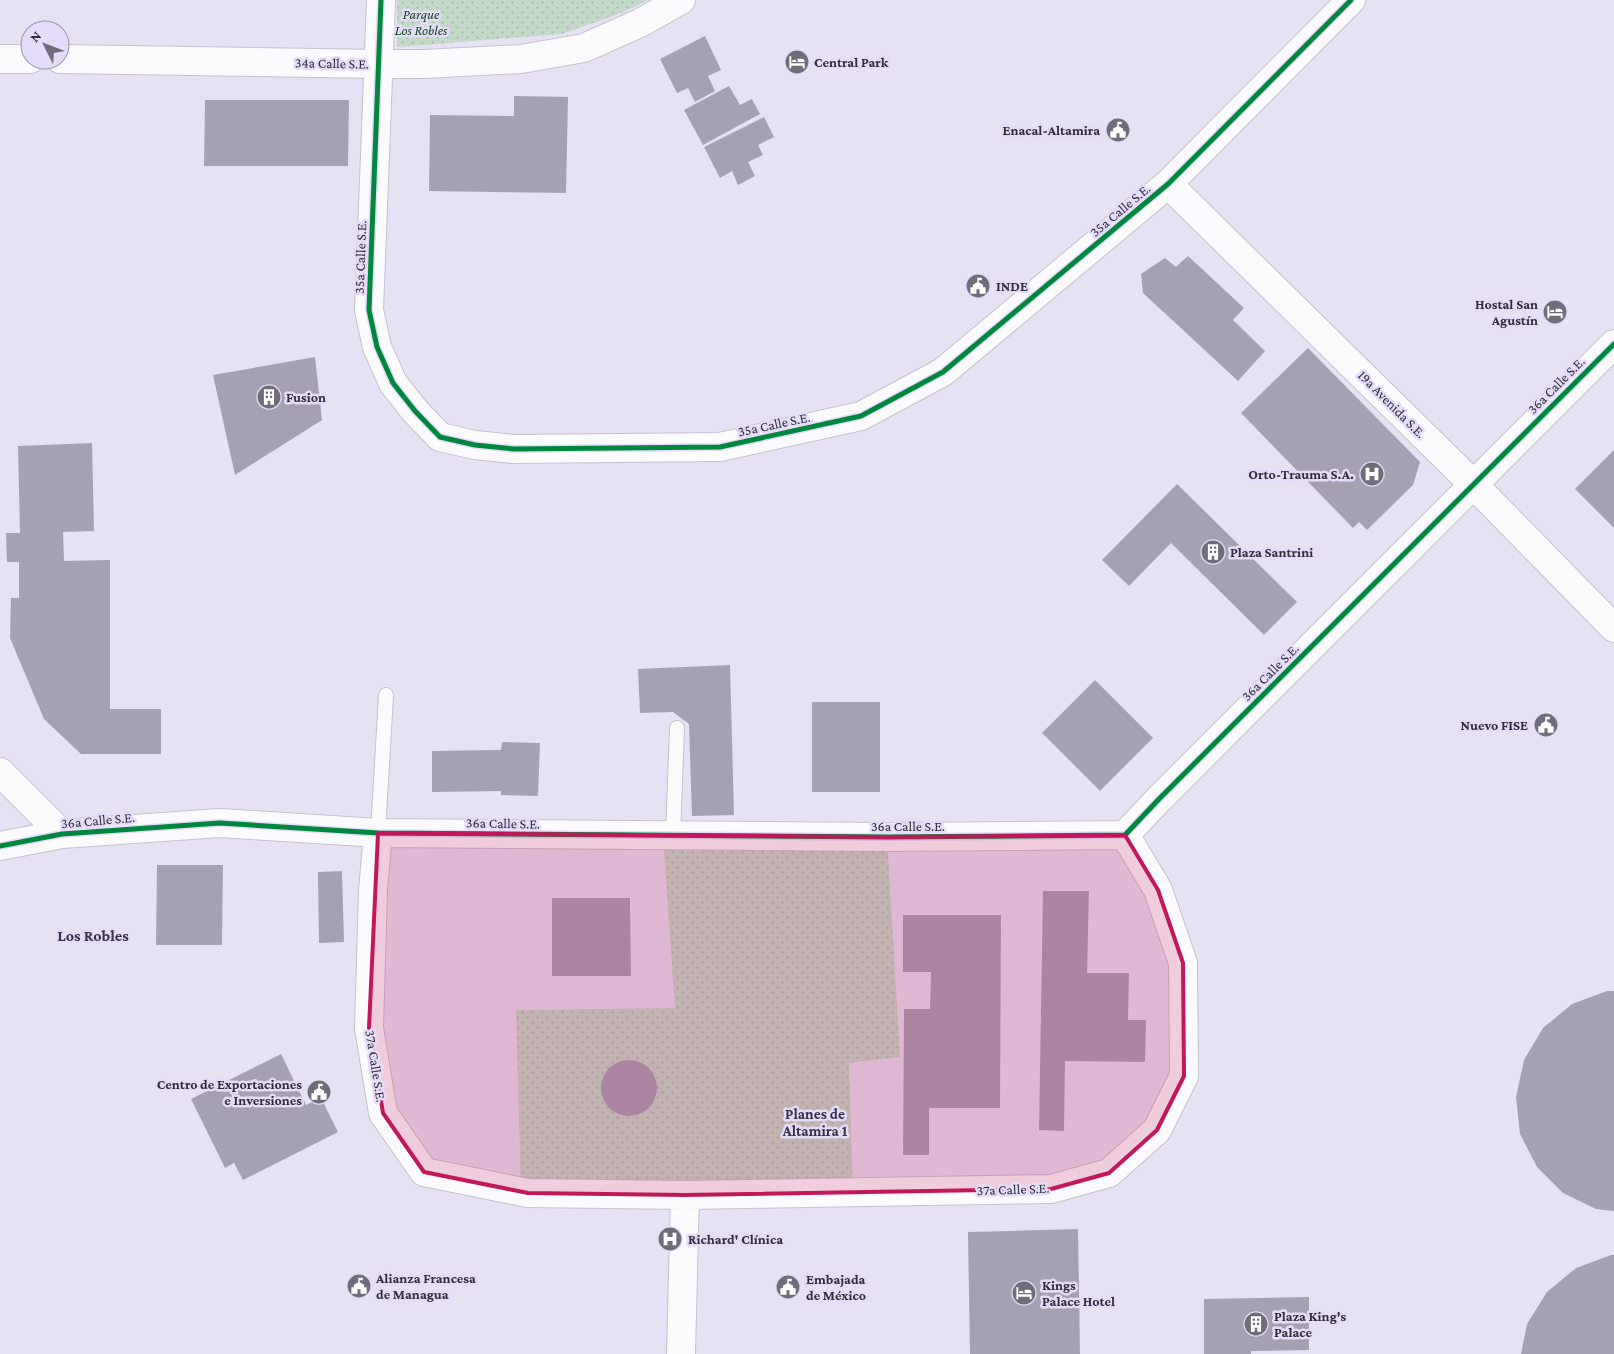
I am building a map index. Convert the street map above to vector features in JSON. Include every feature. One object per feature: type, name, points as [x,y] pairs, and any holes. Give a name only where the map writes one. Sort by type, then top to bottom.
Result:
[{"type":"street","name":"35a Calle S.E.","points":[[381,0],[369,310],[377,348],[393,383],[415,411],[440,437],[475,445],[514,449],[720,447],[861,416],[943,372],[1168,184],[1351,0]]},
{"type":"street","name":"34a Calle S.E.","points":[[70,59],[424,64],[521,59],[584,48],[640,23],[682,0]]},
{"type":"street","points":[[0,59],[20,59]]},
{"type":"street","name":"19a Avenida S.E.","points":[[1168,184],[1473,484],[1614,628]]},
{"type":"street","name":"36a Calle S.E.","points":[[0,846],[62,834],[220,823],[378,833],[888,838],[1126,835],[1166,792],[1614,344]]},
{"type":"street","name":"36a Calle S.E.","points":[[0,772],[62,834]]},
{"type":"street","name":"37a Calle S.E.","points":[[378,833],[373,891],[369,1028],[383,1113],[424,1172],[528,1194],[686,1195],[1051,1188],[1108,1173],[1157,1130],[1184,1076],[1183,963],[1158,890],[1126,835]]},
{"type":"street","points":[[681,1354],[686,1195]]},
{"type":"lane","points":[[378,833],[386,695]]},
{"type":"lane","points":[[674,836],[677,728]]},
{"type":"highlighted area","points":[[378,833],[887,837],[1125,835],[1158,890],[1183,963],[1184,1076],[1157,1130],[1109,1173],[1051,1189],[685,1195],[528,1193],[424,1172],[383,1113],[369,1028]]},
{"type":"green space","name":"Parque Los Robles","points":[[397,0],[648,0],[621,13],[562,34],[397,47]]},
{"type":"green space","points":[[663,836],[887,837],[900,1057],[849,1063],[853,1193],[521,1192],[516,1010],[675,1008]]},
{"type":"building","points":[[705,36],[721,70],[708,76],[715,91],[695,102],[688,88],[677,93],[660,59]]},
{"type":"building","points":[[729,86],[740,105],[752,99],[760,114],[703,145],[684,110]]},
{"type":"building","points":[[514,96],[568,97],[566,193],[429,191],[430,115],[514,116]]},
{"type":"building","points":[[205,100],[349,100],[348,166],[204,166]]},
{"type":"building","points":[[764,117],[774,137],[758,145],[763,155],[748,162],[755,176],[738,185],[732,171],[720,178],[704,147]]},
{"type":"building","points":[[1188,256],[1244,308],[1233,320],[1265,351],[1238,381],[1143,293],[1141,274],[1165,258],[1176,267]]},
{"type":"building","points":[[1308,348],[1420,462],[1413,485],[1367,530],[1359,522],[1353,528],[1241,413]]},
{"type":"building","name":"Fusion","points":[[315,357],[322,420],[235,475],[213,375]]},
{"type":"building","points":[[92,443],[94,531],[63,532],[64,561],[110,560],[110,709],[161,709],[161,754],[81,754],[44,719],[10,638],[11,598],[19,598],[19,562],[7,562],[6,533],[20,533],[18,446]]},
{"type":"building","points":[[1614,450],[1614,528],[1575,489]]},
{"type":"building","name":"Plaza Santrini","points":[[1177,484],[1297,602],[1264,635],[1171,543],[1129,586],[1102,560]]},
{"type":"building","points":[[730,665],[734,815],[692,816],[689,724],[673,712],[640,713],[638,669]]},
{"type":"building","points":[[1095,680],[1153,738],[1100,791],[1042,733]]},
{"type":"building","points":[[812,702],[880,702],[880,792],[812,792]]},
{"type":"building","points":[[502,742],[540,743],[538,796],[501,795],[501,791],[432,792],[432,751],[501,750]]},
{"type":"building","points":[[157,865],[223,865],[222,945],[156,945]]},
{"type":"building","points":[[342,871],[344,942],[319,943],[318,872]]},
{"type":"building","points":[[1043,891],[1089,891],[1087,973],[1129,973],[1128,1020],[1146,1020],[1145,1062],[1065,1061],[1064,1131],[1039,1130]]},
{"type":"building","points":[[552,898],[630,898],[631,976],[552,976]]},
{"type":"building","points":[[903,915],[1001,915],[1000,1108],[929,1108],[929,1155],[903,1155],[904,1009],[930,1009],[931,972],[903,972]]},
{"type":"building","points":[[1607,991],[1614,991],[1614,1211],[1596,1209],[1563,1193],[1537,1167],[1520,1134],[1516,1097],[1524,1060],[1543,1028],[1572,1004]]},
{"type":"building","points":[[281,1054],[306,1105],[321,1098],[338,1132],[243,1180],[234,1163],[225,1168],[191,1099]]},
{"type":"building","points":[[629,1060],[640,1062],[649,1068],[655,1077],[657,1088],[655,1099],[649,1108],[640,1114],[629,1116],[618,1114],[609,1108],[603,1099],[601,1088],[603,1077],[609,1068],[618,1062]]},
{"type":"building","name":"Kings Palace Hotel","points":[[1078,1229],[1080,1354],[970,1354],[968,1232]]},
{"type":"building","points":[[1614,1255],[1614,1354],[1521,1354],[1527,1324],[1547,1292],[1576,1268]]},
{"type":"building","name":"Plaza King's Palace","points":[[1309,1297],[1309,1350],[1251,1351],[1251,1354],[1204,1354],[1204,1299]]},
{"type":"cycle path","points":[[381,0],[369,310],[377,347],[393,383],[415,411],[440,437],[475,445],[514,449],[720,447],[861,416],[943,372],[1168,184],[1351,0]]},
{"type":"cycle path","points":[[0,846],[62,834],[220,823],[378,833],[887,837],[1125,835],[1614,344]]},
{"type":"place","name":"Central Park","points":[[797,62]]},
{"type":"place","name":"Enacal-Altamira","points":[[1118,130]]},
{"type":"place","name":"INDE","points":[[978,286]]},
{"type":"place","name":"Hostal San Agustín","points":[[1555,312]]},
{"type":"place","name":"Fusion","points":[[269,397]]},
{"type":"place","name":"Orto-Trauma S.A.","points":[[1372,474]]},
{"type":"place","name":"Plaza Santrini","points":[[1213,552]]},
{"type":"place","name":"Nuevo FISE","points":[[1546,725]]},
{"type":"place","name":"Centro de Exportaciones e Inversiones","points":[[319,1092]]},
{"type":"place","name":"Richard' Clínica","points":[[670,1239]]},
{"type":"place","name":"Alianza Francesa de Managua","points":[[359,1286]]},
{"type":"place","name":"Embajada de México","points":[[788,1287]]},
{"type":"place","name":"Kings Palace Hotel","points":[[1024,1293]]},
{"type":"place","name":"Plaza King's Palace","points":[[1256,1324]]},
{"type":"district","name":"Los Robles","points":[[93,935]]},
{"type":"district","name":"Planes de Altamira 1","points":[[815,1122]]}]
